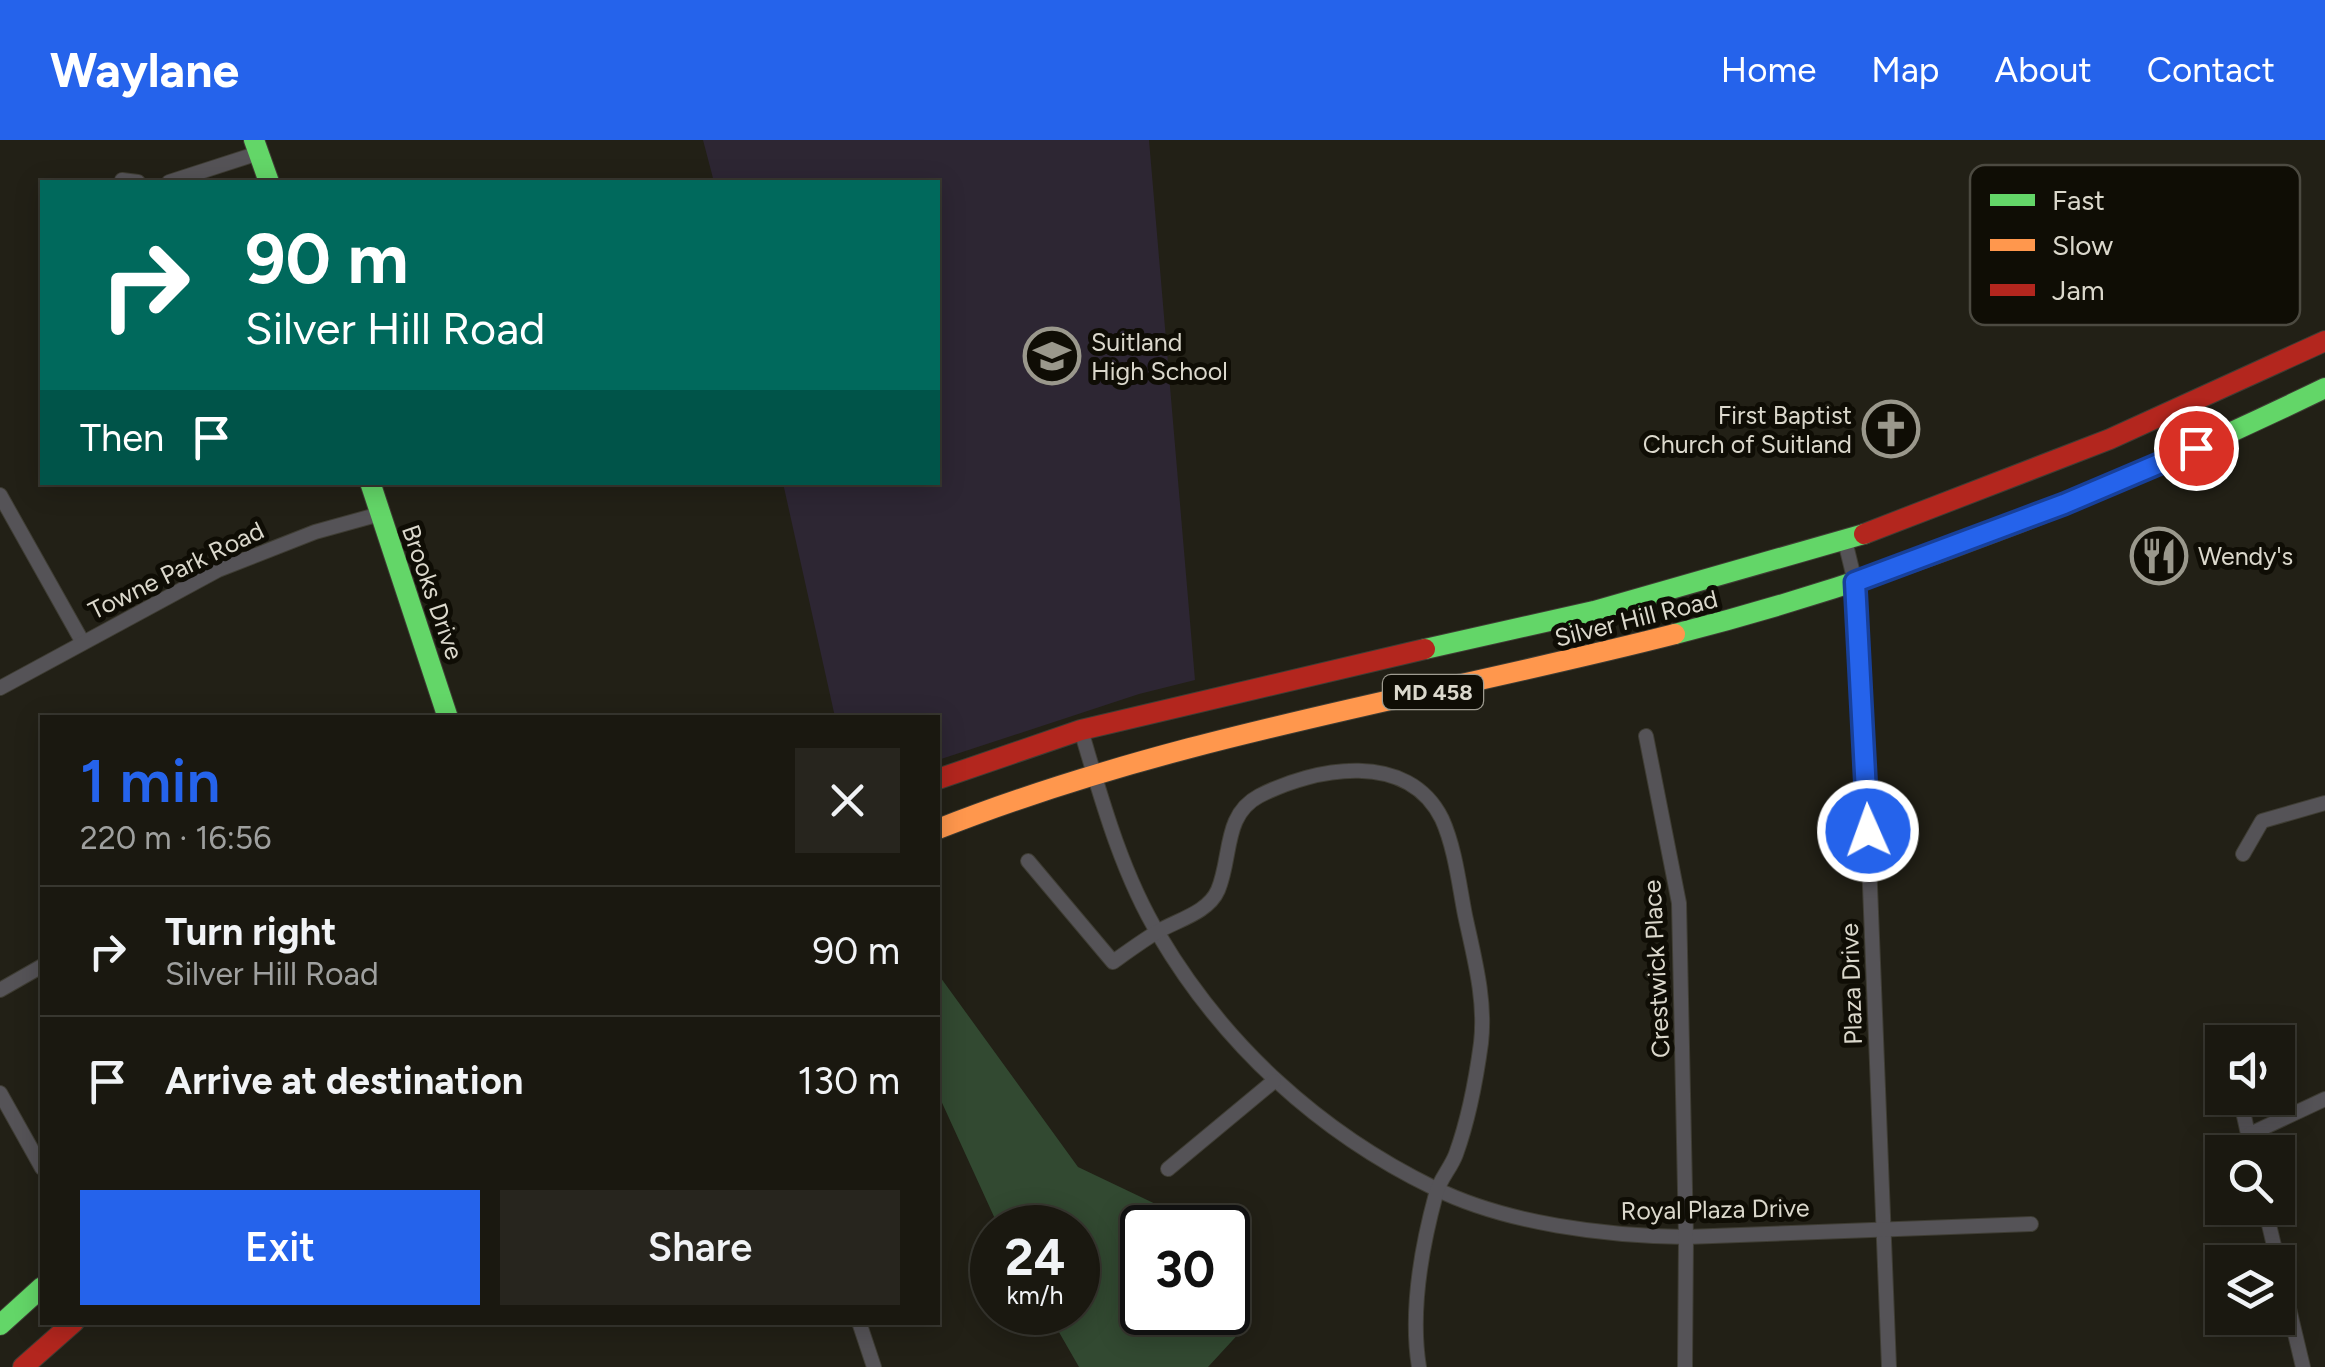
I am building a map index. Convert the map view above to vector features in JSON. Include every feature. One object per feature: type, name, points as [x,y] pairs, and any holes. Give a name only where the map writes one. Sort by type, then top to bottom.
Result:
[{"type":"main road","points":[[256,146],[267,180]]},
{"type":"main road","name":"Silver Hill Road","points":[[940,778],[1081,730],[1594,610],[1845,541],[2082,451],[2325,340]]},
{"type":"main road","name":"Silver Hill Road","points":[[940,827],[1093,772],[1555,664],[1740,617],[1855,582],[2102,489],[2325,388]]},
{"type":"main road","name":"Brooks Drive","points":[[371,485],[447,715]]},
{"type":"main road","points":[[0,1325],[40,1289]]},
{"type":"main road","points":[[23,1367],[71,1325]]},
{"type":"street","points":[[174,180],[256,146]]},
{"type":"street","points":[[0,495],[82,642]]},
{"type":"street","name":"Towne Park Road","points":[[0,688],[236,562],[315,532],[380,514]]},
{"type":"street","name":"Plaza Drive","points":[[1845,541],[1855,582],[1866,774],[1889,1367]]},
{"type":"street","name":"Royal Plaza Drive","points":[[1081,730],[1125,862],[1157,932],[1211,1010],[1274,1081],[1330,1126],[1436,1190],[1556,1225],[1630,1236],[2032,1224]]},
{"type":"street","name":"Crestwick Place","points":[[1646,736],[1679,904],[1685,1367]]},
{"type":"street","points":[[1028,861],[1112,962],[1212,900],[1222,877],[1233,825],[1248,804],[1261,795],[1325,774],[1360,769],[1394,777],[1419,790],[1442,820],[1449,843],[1474,958],[1482,1018],[1470,1104],[1456,1154],[1436,1190],[1414,1314],[1419,1367]]},
{"type":"street","points":[[2243,854],[2262,821],[2325,803]]},
{"type":"street","points":[[0,990],[40,967]]},
{"type":"street","points":[[1168,1169],[1274,1081]]},
{"type":"street","points":[[0,1092],[40,1164]]},
{"type":"street","points":[[2250,1135],[2325,1099]]},
{"type":"street","points":[[2269,1225],[2303,1367]]},
{"type":"street","points":[[861,1325],[874,1367]]},
{"type":"shaded area","name":"Suitland High School","points":[[703,140],[1149,140],[1195,680],[1139,694],[940,759],[940,715],[835,715],[783,485],[940,485],[940,180],[713,180]]},
{"type":"green space","points":[[940,977],[1078,1167],[1158,1205],[1120,1205],[1120,1335],[1237,1335],[1208,1367],[1079,1367],[1061,1335],[1100,1335],[1100,1205],[989,1205],[940,1098]]},
{"type":"traffic: fast","points":[[254,140],[268,180]]},
{"type":"traffic: fast","points":[[1675,634],[1842,586],[2006,528],[2167,461],[2325,388]]},
{"type":"traffic: fast","points":[[371,485],[447,715]]},
{"type":"traffic: fast","points":[[1425,649],[1594,611],[1864,534]]},
{"type":"traffic: fast","points":[[0,1325],[40,1289]]},
{"type":"traffic: slow","points":[[940,828],[1028,796],[1211,743],[1675,634]]},
{"type":"traffic: jam","points":[[1864,534],[2110,439],[2325,341]]},
{"type":"traffic: jam","points":[[940,778],[1081,730],[1425,649]]},
{"type":"traffic: jam","points":[[23,1367],[71,1325]]},
{"type":"place","name":"Suitland High School","points":[[1052,356]]},
{"type":"place","name":"First Baptist Church of Suitland","points":[[1891,429]]},
{"type":"place","name":"Wendy's","points":[[2159,556]]},
{"type":"route","points":[[1868,831],[1855,582],[2003,528],[2196,448]]}]
